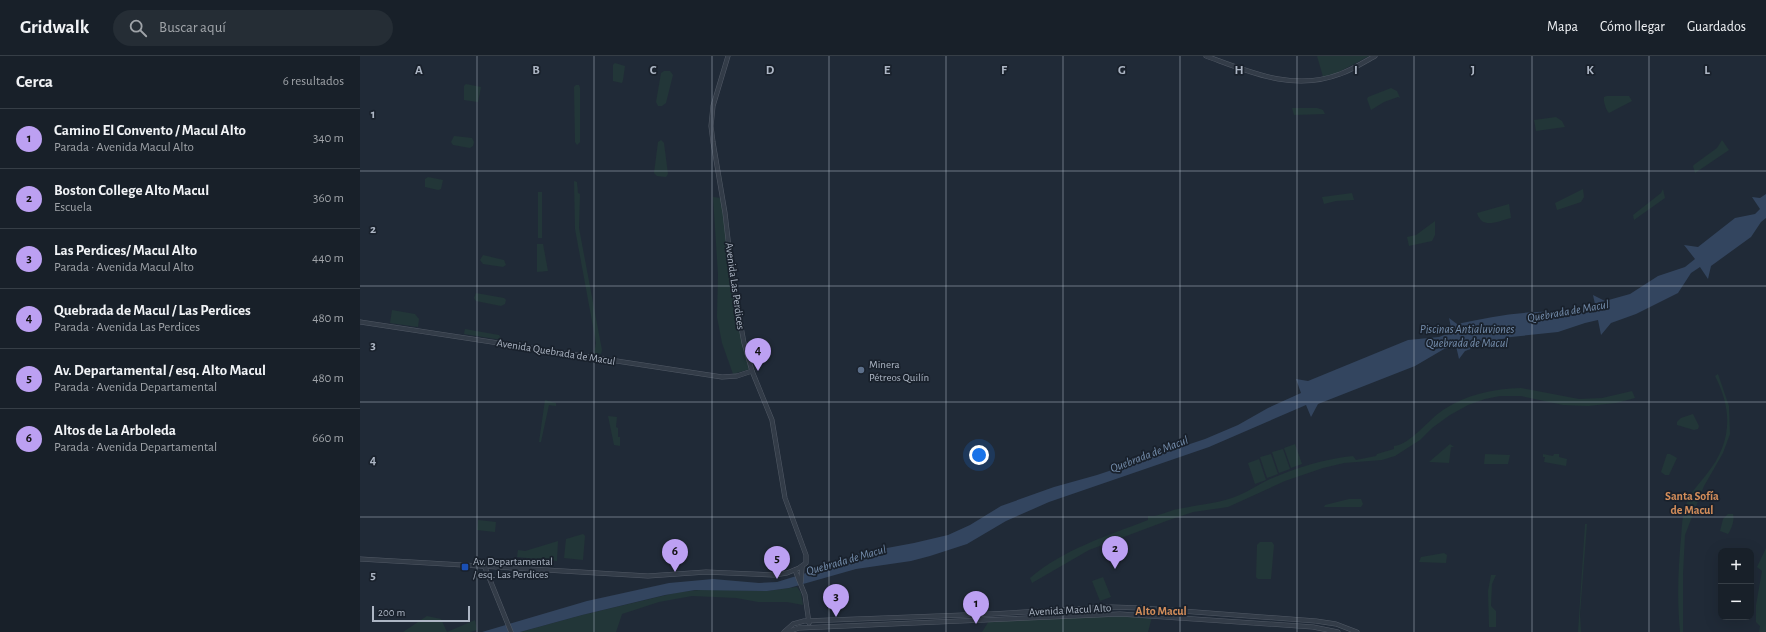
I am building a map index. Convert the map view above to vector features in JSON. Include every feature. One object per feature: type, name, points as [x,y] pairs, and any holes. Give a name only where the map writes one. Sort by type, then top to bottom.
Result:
[{"type":"street","name":"Avenida Las Perdices","points":[[728,56],[714,106],[712,132],[725,213],[733,283],[742,334],[752,371],[772,420],[785,498],[806,556],[806,563],[802,567],[799,574]]},
{"type":"street","points":[[1206,56],[1269,78],[1298,82],[1314,81],[1332,77],[1375,56]]},
{"type":"street","name":"Avenida Quebrada de Macul","points":[[360,322],[722,377],[736,376],[752,371]]},
{"type":"street","points":[[360,559],[484,565],[648,576],[706,572],[774,575],[787,573],[802,567]]},
{"type":"street","points":[[484,565],[511,632]]},
{"type":"street","points":[[795,570],[799,574],[806,600],[809,628]]},
{"type":"street","name":"Avenida Macul Alto","points":[[785,632],[793,624],[808,621],[1126,607],[1316,621],[1336,624],[1357,632]]},
{"type":"street","name":"Avenida Macul Alto","points":[[785,632],[809,628],[1120,614],[1313,627],[1338,632]]},
{"type":"green space","points":[[1317,56],[1369,56],[1324,80]]},
{"type":"green space","points":[[615,63],[625,66],[622,83],[613,81],[613,65]]},
{"type":"green space","points":[[664,71],[670,71],[673,75],[666,103],[662,106],[658,106],[656,102],[661,73]]},
{"type":"green space","points":[[466,84],[481,87],[478,102],[464,100],[464,86]]},
{"type":"green space","points":[[579,85],[580,88],[580,142],[577,145],[575,142],[574,87]]},
{"type":"green space","points":[[1391,88],[1397,91],[1400,98],[1398,97],[1384,102],[1371,110],[1367,99],[1368,97]]},
{"type":"green space","points":[[1629,96],[1632,101],[1609,113],[1604,100],[1604,97]]},
{"type":"green space","points":[[1292,108],[1317,108],[1323,110],[1325,114],[1294,115]]},
{"type":"green space","points":[[1556,117],[1562,121],[1565,127],[1536,131],[1534,120]]},
{"type":"green space","points":[[454,136],[472,138],[474,142],[473,146],[470,148],[453,145],[451,142]]},
{"type":"green space","points":[[661,140],[664,143],[668,174],[666,177],[657,176],[654,173],[658,142]]},
{"type":"green space","points":[[1722,140],[1729,150],[1695,173],[1693,166],[1717,148]]},
{"type":"green space","points":[[428,177],[443,180],[441,189],[438,190],[425,187],[425,179]]},
{"type":"green space","points":[[574,181],[577,182],[578,193],[580,194],[579,228],[602,350],[601,354],[594,353],[596,343],[575,229]]},
{"type":"green space","points":[[1583,189],[1584,197],[1581,202],[1557,210],[1555,203]]},
{"type":"green space","points":[[1663,189],[1665,198],[1634,220],[1633,215],[1661,193]]},
{"type":"green space","points":[[538,192],[542,192],[542,238],[538,238]]},
{"type":"green space","points":[[1352,193],[1354,200],[1336,201],[1324,204],[1322,197]]},
{"type":"green space","points":[[713,197],[721,198],[732,284],[750,369],[733,374],[722,343],[717,317],[718,274]]},
{"type":"green space","points":[[1509,204],[1511,218],[1501,221],[1487,223],[1479,218],[1477,213]]},
{"type":"green space","points":[[1435,221],[1435,235],[1432,241],[1409,246],[1407,237],[1416,235]]},
{"type":"green space","points":[[537,244],[543,244],[548,271],[537,272]]},
{"type":"green space","points":[[483,255],[504,260],[506,265],[503,267],[483,264],[480,260]]},
{"type":"green space","points":[[476,293],[504,298],[506,300],[505,304],[501,306],[476,301],[474,298]]},
{"type":"green space","points":[[392,310],[415,314],[419,319],[418,327],[390,323]]},
{"type":"green space","points":[[465,329],[499,335],[502,340],[464,334]]},
{"type":"green space","points":[[1718,374],[1729,406],[1730,434],[1723,453],[1704,486],[1685,535],[1683,632],[1680,632],[1678,608],[1679,573],[1684,513],[1686,505],[1694,489],[1715,463],[1721,451],[1727,427],[1725,402],[1715,376]]},
{"type":"green space","points":[[1521,388],[1579,399],[1602,398],[1632,391],[1635,398],[1616,403],[1588,406],[1563,405],[1521,396],[1500,396],[1485,399],[1468,405],[1450,415],[1432,428],[1420,440],[1395,456],[1382,460],[1344,463],[1323,468],[1285,481],[1228,507],[1193,512],[1089,550],[1032,583],[1030,578],[1043,568],[1071,551],[1148,520],[1148,516],[1156,516],[1174,510],[1232,498],[1268,480],[1320,462],[1342,457],[1353,456],[1356,460],[1376,456],[1377,454],[1394,449],[1394,446],[1400,445],[1413,437],[1443,410],[1461,400],[1490,391]]},
{"type":"green space","points":[[545,400],[556,403],[556,406],[549,405],[541,442],[539,442]]},
{"type":"green space","points":[[1693,414],[1699,426],[1698,429],[1694,430],[1677,425],[1677,422],[1681,418]]},
{"type":"green space","points":[[608,416],[617,417],[616,427],[618,428],[618,437],[620,437],[620,446],[614,445]]},
{"type":"green space","points":[[1295,444],[1302,464],[1291,468],[1284,448]]},
{"type":"green space","points":[[1450,444],[1454,447],[1451,447],[1449,463],[1429,462]]},
{"type":"green space","points":[[1283,449],[1290,469],[1279,473],[1272,452]]},
{"type":"green space","points":[[1271,454],[1278,474],[1267,478],[1260,457]]},
{"type":"green space","points":[[1485,454],[1510,455],[1508,464],[1484,464]]},
{"type":"green space","points":[[1543,454],[1553,456],[1554,454],[1559,454],[1559,457],[1567,459],[1566,466],[1544,462],[1545,457],[1543,457]]},
{"type":"green space","points":[[1667,454],[1677,458],[1669,475],[1665,475],[1661,472]]},
{"type":"green space","points":[[1259,459],[1266,480],[1255,484],[1248,463]]},
{"type":"green space","points":[[1349,499],[1361,499],[1363,504],[1361,507],[1324,507],[1325,505]]},
{"type":"green space","points":[[1728,514],[1733,514],[1733,519],[1728,534],[1720,531],[1723,519]]},
{"type":"green space","points":[[478,520],[496,522],[495,532],[477,530]]},
{"type":"green space","points":[[1585,524],[1587,524],[1580,614],[1581,632],[1578,632]]},
{"type":"green space","points":[[583,534],[585,536],[583,560],[564,558],[566,539]]},
{"type":"green space","points":[[558,541],[557,561],[517,557],[518,550],[525,551]]},
{"type":"green space","points":[[1260,542],[1272,542],[1274,545],[1271,579],[1258,579],[1256,577],[1257,545]]},
{"type":"green space","points":[[1766,548],[1766,632],[1759,632],[1760,626],[1756,622],[1756,605],[1762,571],[1757,567]]},
{"type":"green space","points":[[1444,553],[1447,555],[1446,563],[1419,562],[1421,557]]},
{"type":"green space","points":[[1491,575],[1496,575],[1492,584],[1491,606],[1496,611],[1496,627],[1489,627],[1488,591]]},
{"type":"green space","points":[[1103,577],[1111,597],[1100,601],[1092,581]]},
{"type":"green space","points":[[797,587],[801,593],[803,605],[787,602],[758,602],[736,598],[692,596],[659,602],[622,614],[616,632],[520,632],[582,615],[679,592],[710,589],[767,591]]},
{"type":"green space","points":[[1120,615],[1152,617],[1148,632],[982,632],[989,621]]},
{"type":"green space","points":[[427,616],[441,619],[447,632],[403,632]]},
{"type":"green space","points":[[475,620],[477,630],[470,632],[447,632]]},
{"type":"water","points":[[1766,194],[1766,218],[1761,222],[1751,237],[1711,266],[1708,279],[1700,267],[1691,273],[1678,293],[1636,314],[1611,323],[1601,335],[1598,320],[1558,332],[1511,337],[1490,342],[1465,351],[1459,359],[1456,346],[1444,349],[1415,366],[1318,404],[1311,417],[1306,405],[1209,447],[1049,502],[1006,521],[967,544],[930,556],[911,561],[856,569],[789,588],[767,591],[695,590],[665,595],[520,632],[482,632],[587,601],[669,583],[713,579],[759,583],[777,582],[835,564],[860,553],[948,535],[970,525],[1001,506],[1054,487],[1097,475],[1205,439],[1238,425],[1268,408],[1301,393],[1296,379],[1308,381],[1408,340],[1439,337],[1452,332],[1449,318],[1457,324],[1517,313],[1582,311],[1596,309],[1593,295],[1605,301],[1630,294],[1658,276],[1685,267],[1695,259],[1684,245],[1698,247],[1735,218],[1755,214],[1760,209],[1752,197],[1760,198]]},
{"type":"place","name":"Minera Pétreos Quilín","points":[[861,370]]},
{"type":"place","name":"Quebrada de Macul / Las Perdices","points":[[758,371]]},
{"type":"place","name":"Av. Departamental / esq. Las Perdices","points":[[465,567]]},
{"type":"place","name":"Boston College Alto Macul","points":[[1115,569]]},
{"type":"place","name":"Altos de La Arboleda","points":[[675,572]]},
{"type":"place","name":"Av. Departamental / esq. Alto Macul","points":[[777,579]]},
{"type":"place","name":"Las Perdices/ Macul Alto","points":[[836,617]]},
{"type":"place","name":"Camino El Convento / Macul Alto","points":[[976,624]]},
{"type":"district","name":"Santa Sofía de Macul","points":[[1692,503]]},
{"type":"district","name":"Alto Macul","points":[[1161,611]]},
{"type":"water label","name":"Quebrada de Macul","points":[[1568,311]]},
{"type":"water label","name":"Piscinas Antialuviones Quebrada de Macul","points":[[1467,336]]},
{"type":"water label","name":"Quebrada de Macul","points":[[1149,454]]},
{"type":"water label","name":"Quebrada de Macul","points":[[846,560]]}]
